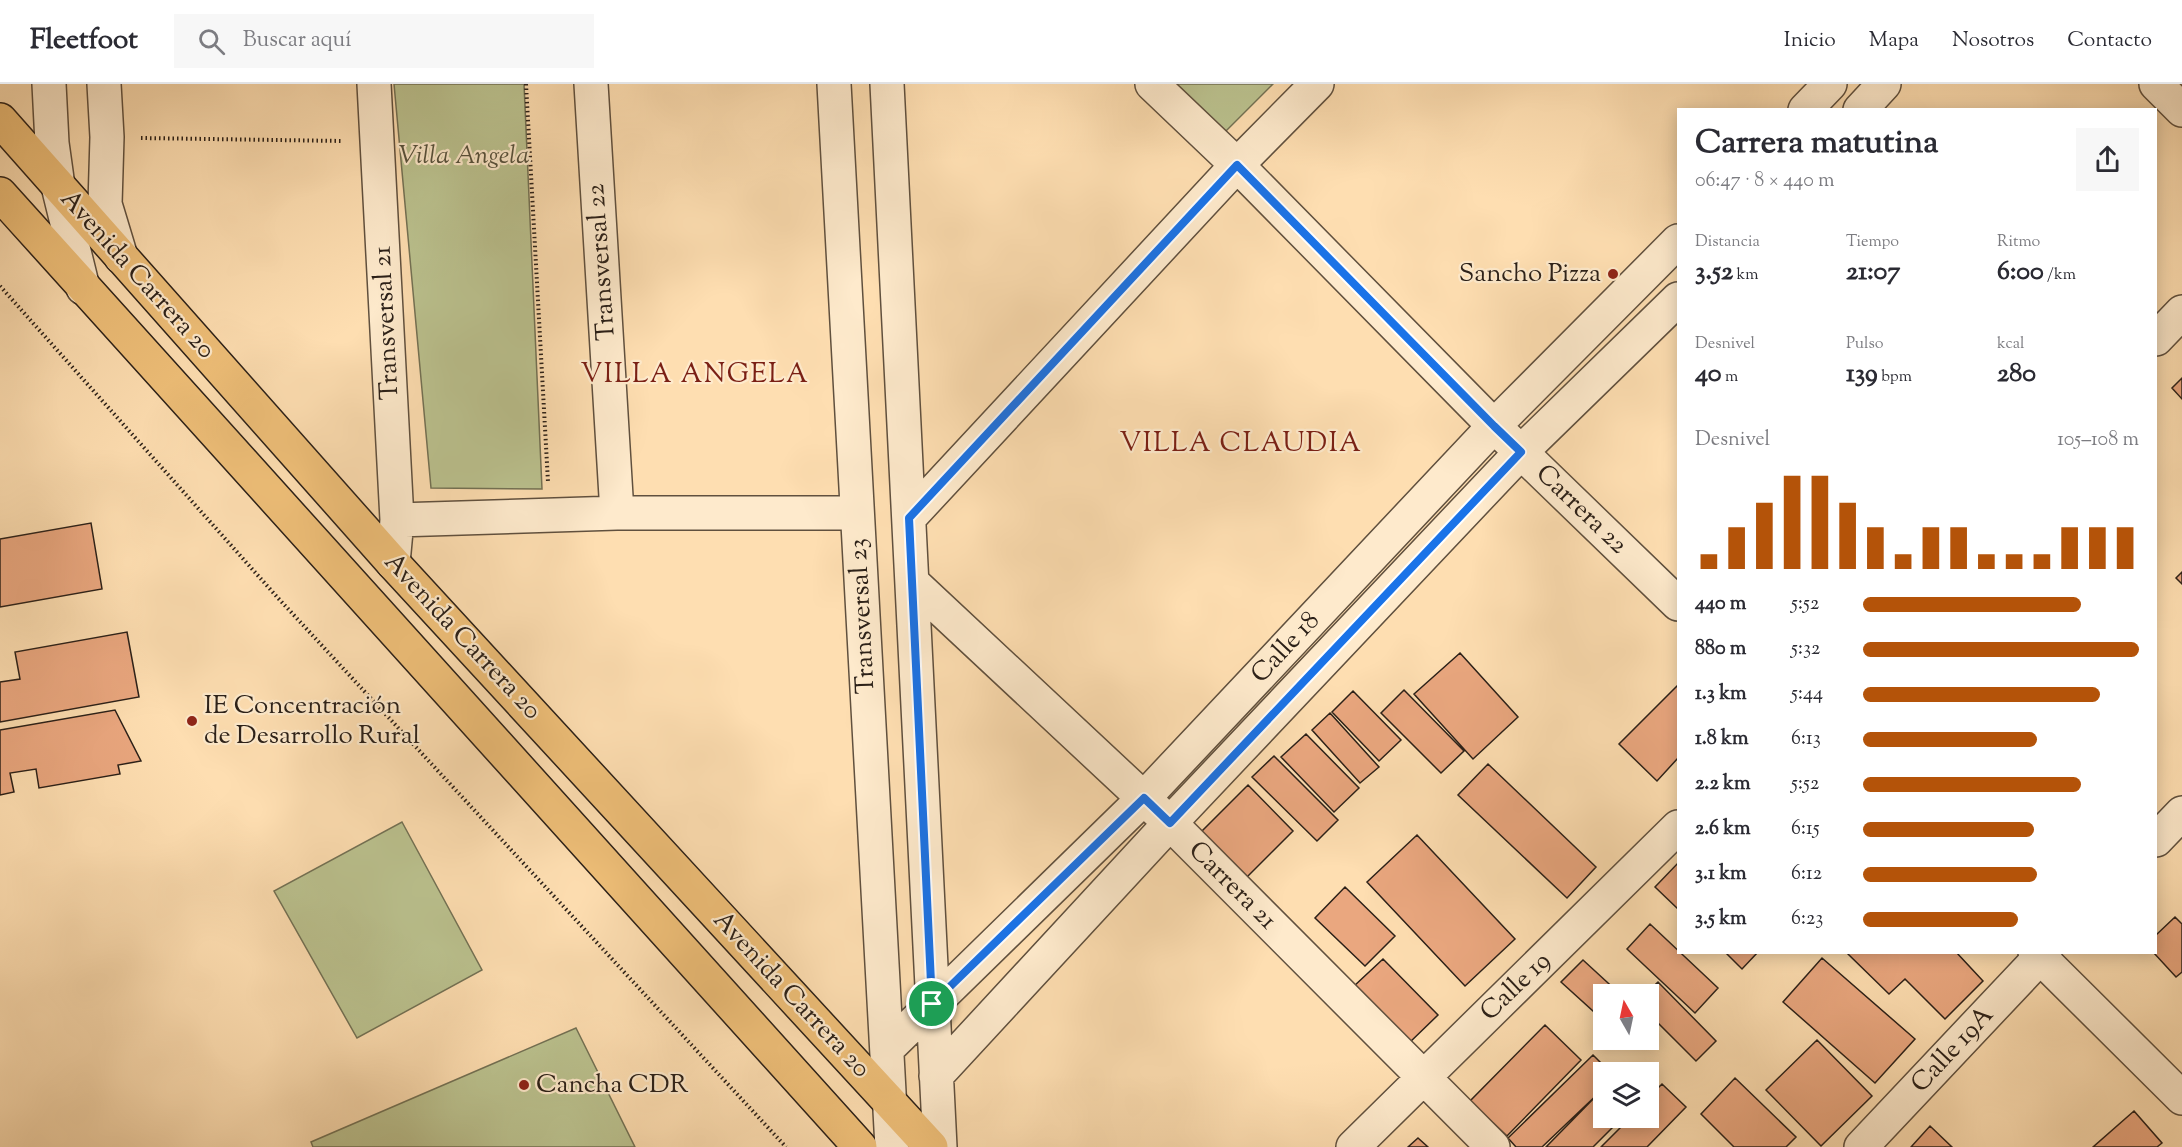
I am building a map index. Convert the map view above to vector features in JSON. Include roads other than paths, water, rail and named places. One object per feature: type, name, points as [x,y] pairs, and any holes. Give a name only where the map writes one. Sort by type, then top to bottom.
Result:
[{"type":"main road","name":"Avenida Carrera 20","points":[[0,120],[393,563],[931,1147]]},
{"type":"main road","name":"Avenida Carrera 20","points":[[0,194],[860,1147]]},
{"type":"street","points":[[49,84],[52,143],[58,186],[83,288]]},
{"type":"street","points":[[104,84],[107,137],[105,204],[121,257]]},
{"type":"street","name":"Transversal 21","points":[[374,84],[397,520],[393,563]]},
{"type":"street","name":"Transversal 22","points":[[591,84],[617,513]]},
{"type":"street","name":"Transversal 23","points":[[834,84],[892,1147]]},
{"type":"street","name":"Transversal 23","points":[[887,84],[940,1147]]},
{"type":"street","name":"Carrera 22","points":[[1152,84],[1237,165],[1494,426],[1677,603]]},
{"type":"street","points":[[909,518],[1237,165],[1317,84]]},
{"type":"street","points":[[1807,108],[1830,84]]},
{"type":"street","points":[[1862,108],[1884,84]]},
{"type":"street","points":[[2156,84],[2182,110]]},
{"type":"street","name":"Calle 18","points":[[887,1049],[1144,798],[1494,426],[1677,242]]},
{"type":"street","points":[[1648,272],[1677,298]]},
{"type":"street","name":"Calle 18","points":[[936,1076],[1170,823],[1521,452],[1677,300]]},
{"type":"street","points":[[2157,338],[2182,312]]},
{"type":"street","points":[[397,520],[617,513],[857,513]]},
{"type":"street","name":"Carrera 21","points":[[912,582],[1170,823],[1493,1147]]},
{"type":"street","points":[[2157,839],[2182,813]]},
{"type":"street","name":"Calle 19","points":[[1353,1147],[1677,828]]},
{"type":"street","points":[[2040,954],[2182,1098]]},
{"type":"street","name":"Calle 19A","points":[[1862,1147],[2040,954]]},
{"type":"place","name":"Sancho Pizza","points":[[1613,274]]},
{"type":"place","name":"IE Concentración de Desarrollo Rural","points":[[192,721]]},
{"type":"place","name":"Cancha CDR","points":[[524,1085]]},
{"type":"district","name":"VILLA ANGELA","points":[[695,375]]},
{"type":"district","name":"VILLA CLAUDIA","points":[[1241,444]]},
{"type":"park label","name":"Villa Angela","points":[[464,156]]}]
